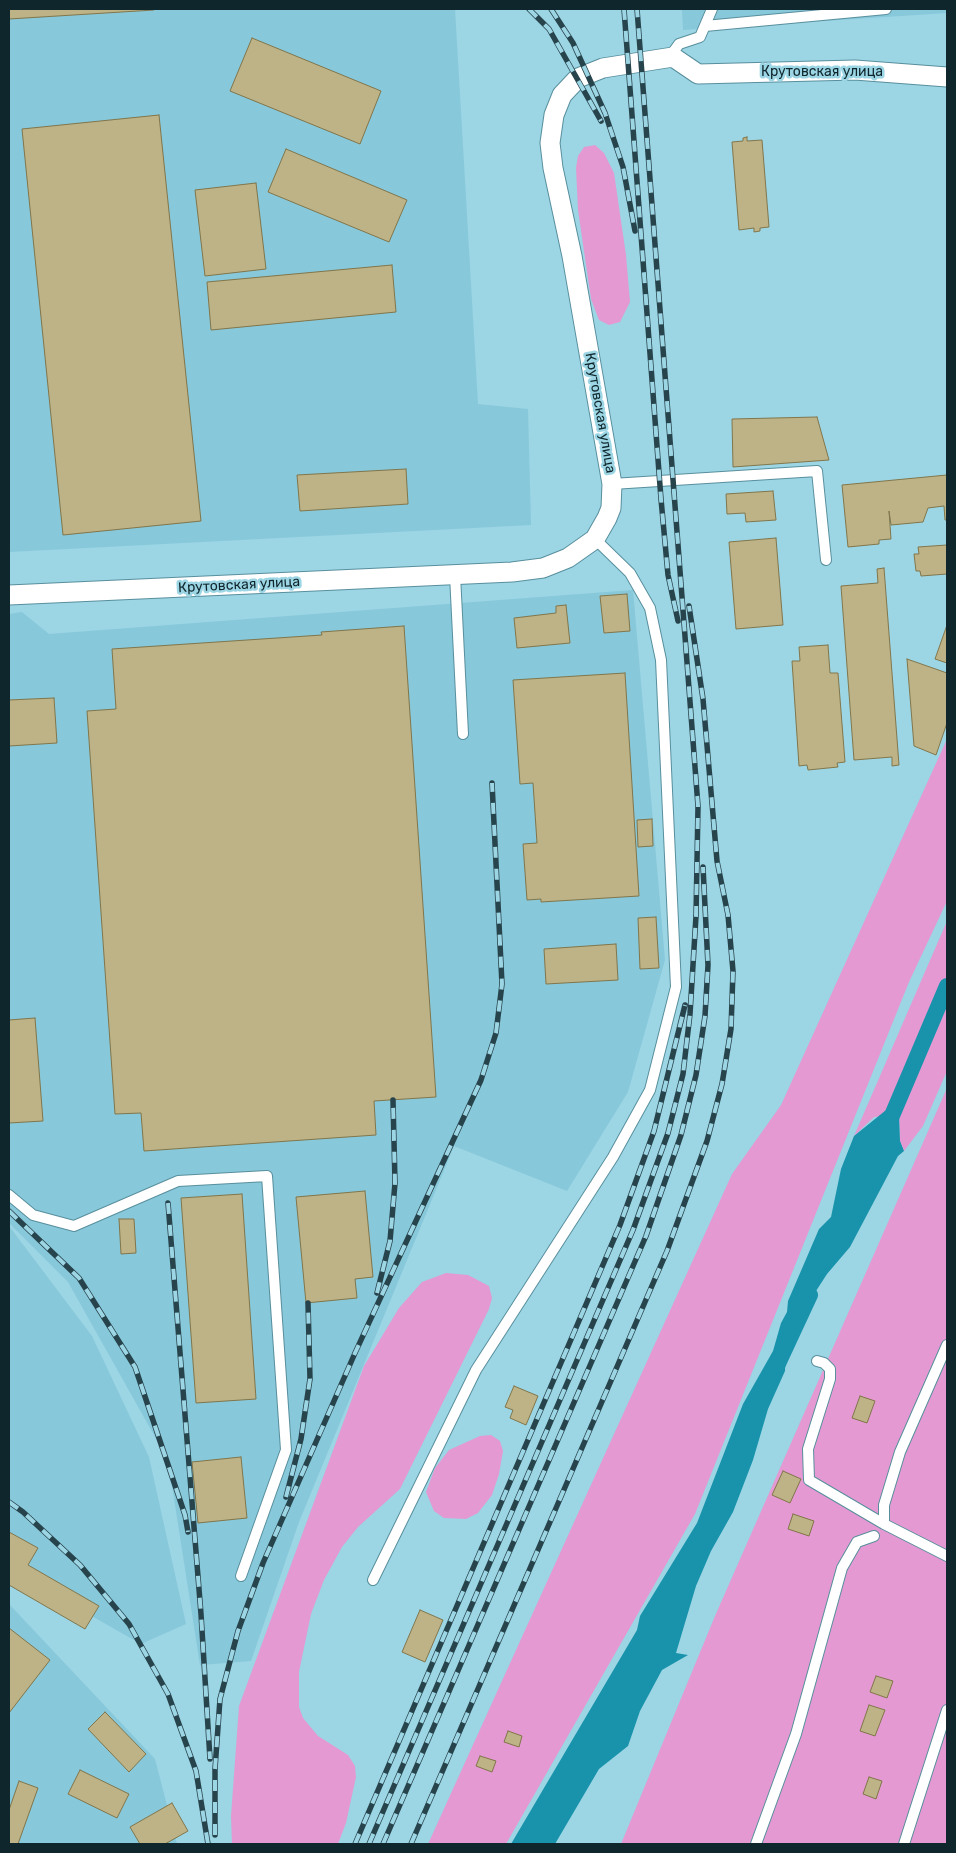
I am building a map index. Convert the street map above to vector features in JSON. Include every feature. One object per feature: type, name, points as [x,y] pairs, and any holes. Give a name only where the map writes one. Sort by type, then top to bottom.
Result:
[{"type":"street","name":"Крутовская улица","points":[[9,595],[512,572],[543,568],[568,558],[595,539],[611,508],[612,484],[572,256],[553,168],[550,143],[554,115],[562,95],[578,78],[588,73],[603,68],[673,57],[698,74],[855,70],[947,77]]},
{"type":"lane","points":[[673,57],[674,51],[679,44],[700,37],[712,9]]},
{"type":"lane","points":[[705,26],[886,9]]},
{"type":"lane","points":[[612,484],[817,471],[826,560]]},
{"type":"lane","points":[[373,1580],[476,1370],[613,1158],[650,1090],[676,987],[661,660],[650,608],[630,573],[595,539]]},
{"type":"lane","points":[[454,575],[463,734]]},
{"type":"lane","points":[[9,1195],[33,1215],[74,1226],[178,1181],[267,1176],[286,1450],[241,1576]]},
{"type":"lane","points":[[884,1524],[884,1504],[900,1452],[947,1345]]},
{"type":"lane","points":[[817,1361],[824,1363],[830,1369],[830,1379],[808,1449],[809,1480],[884,1524],[947,1556]]},
{"type":"lane","points":[[756,1844],[796,1734],[842,1568],[857,1542],[874,1536]]},
{"type":"lane","points":[[904,1844],[947,1710]]},
{"type":"shaded area","points":[[9,9],[455,9],[478,404],[528,409],[531,525],[9,552]]},
{"type":"shaded area","points":[[682,9],[947,9],[947,13],[683,30]]},
{"type":"shaded area","points":[[595,145],[604,153],[614,173],[626,255],[630,302],[620,322],[609,325],[599,320],[591,299],[578,210],[576,168],[578,156],[584,147]]},
{"type":"shaded area","points":[[633,590],[665,960],[628,1092],[567,1191],[454,1146],[299,1522],[251,1661],[200,1665],[168,1460],[68,1282],[9,1223],[9,614],[22,612],[49,634]]},
{"type":"shaded area","points":[[947,739],[947,901],[909,982],[695,1514],[506,1844],[428,1844],[732,1174],[781,1105]]},
{"type":"shaded area","points":[[947,921],[947,1071],[923,1126],[904,1151],[900,1141],[899,1115],[874,1117],[854,1136]]},
{"type":"shaded area","points":[[947,1088],[947,1844],[621,1844],[715,1616]]},
{"type":"shaded area","points":[[896,1102],[899,1115],[900,1141],[904,1151],[898,1156],[850,1247],[827,1274],[794,1325],[786,1344],[785,1371],[768,1409],[753,1460],[733,1512],[711,1551],[696,1586],[676,1653],[688,1655],[662,1670],[640,1711],[628,1746],[599,1769],[555,1844],[511,1844],[637,1630],[640,1616],[697,1523],[743,1404],[773,1351],[781,1323],[787,1312],[788,1301],[819,1229],[831,1217],[841,1169],[854,1136]]},
{"type":"shaded area","points":[[9,1226],[92,1336],[149,1457],[186,1624],[141,1644],[9,1569]]},
{"type":"shaded area","points":[[446,1273],[468,1275],[489,1286],[492,1298],[489,1309],[400,1489],[358,1527],[342,1547],[324,1580],[311,1614],[299,1672],[299,1707],[303,1718],[318,1736],[348,1755],[355,1766],[356,1777],[346,1823],[338,1844],[232,1844],[231,1816],[239,1706],[364,1366],[399,1308],[422,1282]]},
{"type":"shaded area","points":[[491,1435],[500,1441],[503,1451],[499,1474],[492,1495],[478,1513],[466,1519],[444,1518],[434,1511],[426,1492],[435,1468],[449,1450],[480,1436]]},
{"type":"shaded area","points":[[9,1604],[155,1759],[177,1844],[9,1844]]},
{"type":"building","points":[[9,9],[153,9],[154,10],[9,19]]},
{"type":"building","points":[[252,38],[381,91],[360,144],[230,91]]},
{"type":"building","points":[[159,115],[201,521],[63,535],[22,129]]},
{"type":"building","points":[[747,137],[747,141],[762,140],[769,227],[760,228],[760,231],[754,232],[754,228],[739,230],[732,142],[743,141],[743,138]]},
{"type":"building","points":[[286,149],[407,200],[389,242],[268,192]]},
{"type":"building","points":[[256,183],[266,269],[205,276],[195,190]]},
{"type":"building","points":[[392,265],[396,312],[211,330],[207,282]]},
{"type":"building","points":[[817,417],[829,460],[733,467],[732,419]]},
{"type":"building","points":[[406,469],[408,504],[300,511],[297,475]]},
{"type":"building","points":[[947,475],[947,520],[945,520],[944,506],[928,508],[923,522],[891,525],[889,511],[891,539],[879,540],[879,544],[848,547],[842,485]]},
{"type":"building","points":[[773,491],[776,520],[746,522],[745,513],[727,514],[726,494]]},
{"type":"building","points":[[776,538],[783,625],[736,629],[729,542]]},
{"type":"building","points":[[947,545],[947,574],[921,576],[920,571],[916,571],[914,554],[919,554],[918,547]]},
{"type":"building","points":[[884,568],[899,765],[892,766],[892,757],[854,760],[841,586],[878,583],[877,569]]},
{"type":"building","points":[[627,594],[630,631],[604,633],[600,596]]},
{"type":"building","points":[[566,605],[570,643],[517,648],[514,618],[556,613],[556,606]]},
{"type":"building","points":[[947,625],[947,663],[935,659]]},
{"type":"building","points":[[404,626],[436,1097],[374,1101],[376,1135],[144,1151],[141,1113],[115,1114],[87,711],[116,709],[112,649],[322,635],[321,632]]},
{"type":"building","points":[[828,645],[830,673],[838,673],[845,762],[837,763],[838,767],[808,770],[807,765],[799,766],[792,661],[800,661],[799,647]]},
{"type":"building","points":[[907,659],[947,673],[947,723],[936,755],[914,746]]},
{"type":"building","points":[[625,673],[639,896],[541,902],[541,899],[527,900],[523,844],[537,843],[533,783],[520,784],[513,680]]},
{"type":"building","points":[[54,698],[57,743],[9,746],[9,700]]},
{"type":"building","points":[[652,819],[653,846],[638,847],[637,820]]},
{"type":"building","points":[[656,917],[659,968],[640,969],[638,918]]},
{"type":"building","points":[[616,944],[618,980],[546,984],[544,949]]},
{"type":"building","points":[[35,1018],[43,1121],[9,1123],[9,1020]]},
{"type":"building","points":[[365,1191],[373,1277],[355,1279],[357,1298],[306,1303],[296,1197]]},
{"type":"building","points":[[242,1194],[256,1399],[196,1403],[181,1198]]},
{"type":"building","points":[[119,1219],[134,1219],[136,1253],[121,1254]]},
{"type":"building","points":[[514,1386],[538,1396],[526,1425],[510,1418],[513,1410],[505,1407]]},
{"type":"building","points":[[860,1396],[875,1401],[867,1423],[852,1418]]},
{"type":"building","points":[[241,1457],[247,1518],[198,1523],[192,1462]]},
{"type":"building","points":[[783,1471],[801,1479],[790,1503],[772,1495]]},
{"type":"building","points":[[793,1514],[814,1521],[809,1536],[788,1529]]},
{"type":"building","points":[[9,1532],[38,1548],[28,1565],[99,1606],[85,1629],[9,1585]]},
{"type":"building","points":[[420,1610],[443,1620],[425,1662],[402,1652]]},
{"type":"building","points":[[9,1628],[50,1660],[9,1713]]},
{"type":"building","points":[[876,1676],[893,1681],[887,1698],[870,1692]]},
{"type":"building","points":[[869,1705],[885,1710],[875,1736],[860,1731]]},
{"type":"building","points":[[105,1712],[146,1754],[129,1772],[88,1729]]},
{"type":"building","points":[[508,1731],[522,1736],[519,1747],[504,1742]]},
{"type":"building","points":[[480,1756],[496,1761],[492,1772],[476,1766]]},
{"type":"building","points":[[80,1770],[129,1794],[117,1818],[68,1794]]},
{"type":"building","points":[[869,1777],[882,1781],[876,1799],[863,1794]]},
{"type":"building","points":[[19,1781],[38,1788],[18,1844],[9,1844],[9,1810]]},
{"type":"building","points":[[172,1803],[188,1831],[165,1844],[140,1844],[130,1827]]},
{"type":"waterway","points":[[888,1125],[947,986]]},
{"type":"waterway","points":[[777,1366],[810,1295]]},
{"type":"railway","points":[[529,9],[549,29],[601,121]]},
{"type":"railway","points":[[551,9],[573,43],[605,113],[623,167],[635,231]]},
{"type":"railway","points":[[624,9],[661,499],[668,575],[678,621]]},
{"type":"railway","points":[[369,1844],[633,1230],[668,1133],[683,1074],[690,1014],[696,916],[698,806],[637,9]]},
{"type":"railway","points":[[411,1844],[667,1251],[707,1141],[722,1084],[731,1029],[733,971],[728,915],[717,861],[703,699],[689,606]]},
{"type":"railway","points":[[215,1835],[215,1769],[220,1699],[238,1631],[263,1563],[355,1353],[481,1080],[496,1033],[502,984],[492,783]]},
{"type":"railway","points":[[383,1844],[646,1236],[681,1135],[696,1075],[705,1016],[708,965],[703,867]]},
{"type":"railway","points":[[355,1844],[620,1225],[654,1131],[685,1005]]},
{"type":"railway","points":[[377,1293],[390,1241],[395,1183],[393,1100]]},
{"type":"railway","points":[[168,1203],[201,1614],[210,1759]]},
{"type":"railway","points":[[9,1211],[79,1278],[135,1367],[185,1515],[188,1532]]},
{"type":"railway","points":[[286,1497],[301,1439],[310,1379],[308,1303]]},
{"type":"railway","points":[[9,1502],[23,1512],[80,1565],[129,1624],[168,1694],[196,1771],[208,1844]]}]
